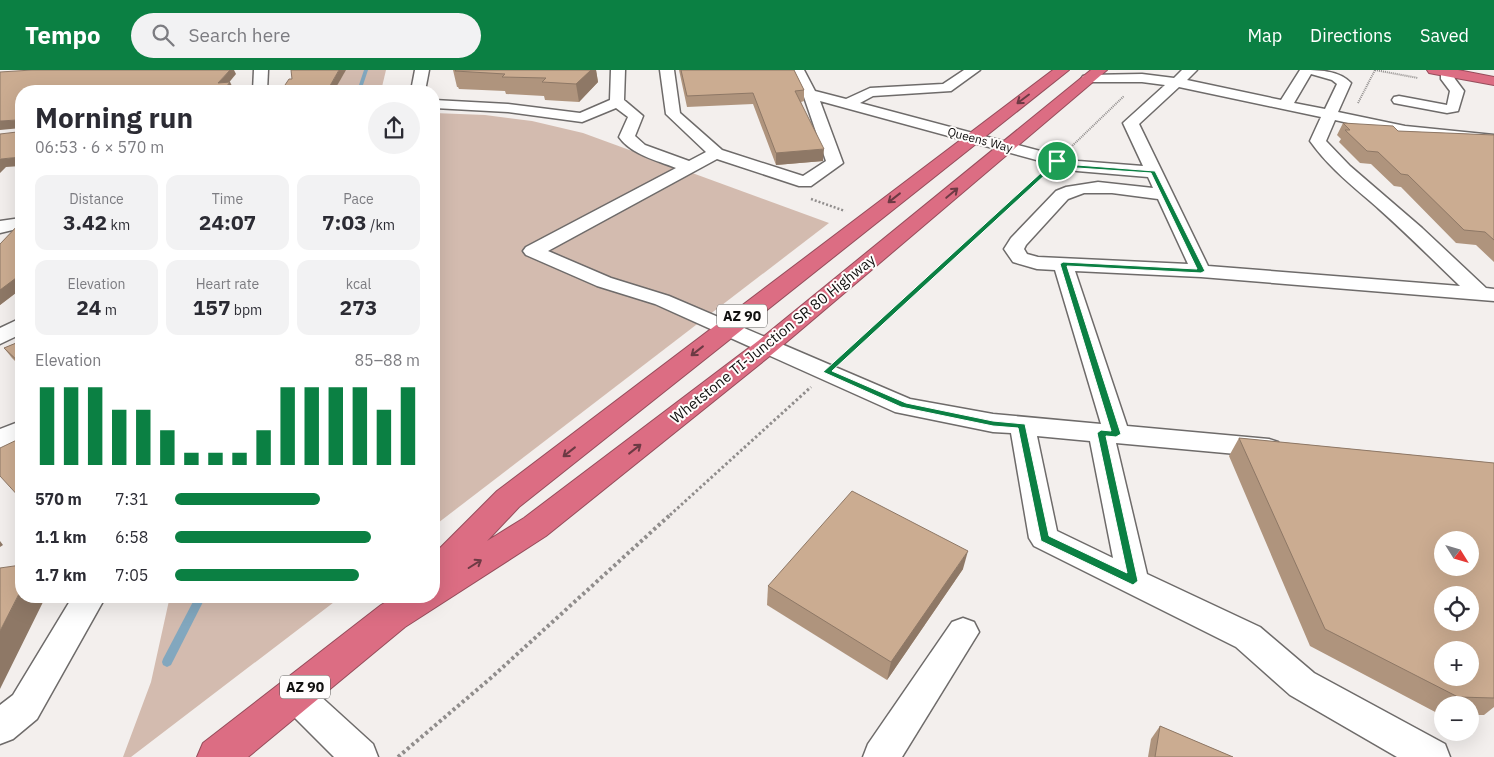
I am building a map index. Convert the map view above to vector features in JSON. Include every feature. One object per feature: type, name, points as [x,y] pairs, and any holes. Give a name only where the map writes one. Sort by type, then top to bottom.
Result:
[{"type":"highway","name":"AZ 90","points":[[440,569],[508,499],[1062,70]]},
{"type":"highway","points":[[1484,70],[1494,72]]},
{"type":"highway","points":[[1440,71],[1494,81]]},
{"type":"highway","name":"Whetstone TI-Junction SR 80 Highway","points":[[440,586],[535,527],[768,346],[1094,74]]},
{"type":"highway","name":"AZ 90","points":[[217,757],[403,606]]},
{"type":"street","points":[[260,85],[261,70]]},
{"type":"street","points":[[419,85],[422,70]]},
{"type":"street","points":[[616,102],[618,70]]},
{"type":"street","points":[[668,70],[674,114],[716,153],[805,182],[835,163],[810,94],[797,70]]},
{"type":"street","points":[[848,104],[870,92],[946,88],[973,70]]},
{"type":"street","points":[[1287,102],[1308,70],[1337,78],[1344,83],[1318,141],[1324,150],[1340,168],[1393,211],[1487,294]]},
{"type":"street","points":[[1399,100],[1447,109],[1453,108],[1457,91],[1440,71]]},
{"type":"street","points":[[1094,74],[1142,78],[1183,76],[1329,114],[1405,131],[1494,140]]},
{"type":"street","points":[[1183,76],[1131,123],[1201,271]]},
{"type":"street","name":"Queens Way","points":[[810,94],[1077,166],[1153,172]]},
{"type":"street","points":[[440,104],[508,108],[582,118],[616,102]]},
{"type":"street","points":[[616,102],[636,116],[627,137],[639,148],[690,167]]},
{"type":"street","points":[[716,153],[533,252],[604,282],[662,300],[904,406],[993,423],[1295,451]]},
{"type":"street","points":[[1165,195],[1084,188],[1070,190],[1062,195],[1018,242],[1014,249],[1020,258],[1037,263],[1201,271],[1487,294]]},
{"type":"street","points":[[0,227],[15,224]]},
{"type":"street","points":[[1063,264],[1109,434],[1133,581]]},
{"type":"street","points":[[0,337],[15,328]]},
{"type":"street","points":[[1022,426],[1044,538],[1248,637],[1302,684],[1432,757]]},
{"type":"street","points":[[0,440],[15,433]]},
{"type":"street","points":[[0,727],[25,707],[86,603]]},
{"type":"street","points":[[881,757],[963,632]]},
{"type":"street","points":[[295,695],[360,757]]},
{"type":"path","points":[[1350,119],[1375,70]]},
{"type":"path","points":[[398,757],[492,677],[827,372],[1057,161],[1142,78]]},
{"type":"shaded area","points":[[343,70],[386,70],[382,85],[337,85]]},
{"type":"shaded area","points":[[440,113],[485,115],[532,121],[583,133],[829,223],[440,521]]},
{"type":"shaded area","points":[[168,603],[333,603],[131,757],[123,757],[151,682]]},
{"type":"building","points":[[32,70],[230,70],[218,83],[230,82],[228,85],[15,85],[15,120],[0,121],[0,72]]},
{"type":"building","points":[[291,70],[339,70],[330,85],[285,85],[289,79],[292,79]]},
{"type":"building","points":[[456,70],[591,70],[576,84],[542,82],[546,78],[502,77],[505,74]]},
{"type":"building","points":[[681,70],[794,70],[804,90],[795,91],[824,149],[776,153],[753,93],[687,96]]},
{"type":"building","points":[[1343,123],[1393,126],[1398,131],[1494,135],[1494,240],[1485,232],[1464,230],[1408,175],[1401,174],[1378,152],[1367,151],[1345,130],[1350,130]]},
{"type":"building","points":[[15,132],[15,158],[0,160],[0,134]]},
{"type":"building","points":[[15,228],[15,279],[0,290],[0,244]]},
{"type":"building","points":[[15,343],[15,358],[4,348]]},
{"type":"building","points":[[1239,438],[1494,463],[1494,698],[1456,696],[1436,686],[1479,686],[1479,641],[1434,641],[1434,685],[1325,629]]},
{"type":"building","points":[[15,441],[15,492],[0,476],[0,448]]},
{"type":"building","points":[[852,491],[968,551],[891,662],[768,586]]},
{"type":"building","points":[[15,566],[15,602],[0,631],[0,568]]},
{"type":"building","points":[[1160,726],[1233,757],[1155,757]]},
{"type":"waterway","points":[[361,85],[366,70]]},
{"type":"waterway","points":[[167,662],[197,603]]},
{"type":"route","points":[[1057,161],[1077,166],[1153,172],[1201,271],[1063,264],[1116,434],[1101,433],[1133,581],[1044,538],[1022,426],[993,423],[904,406],[827,372],[1057,161]]}]
